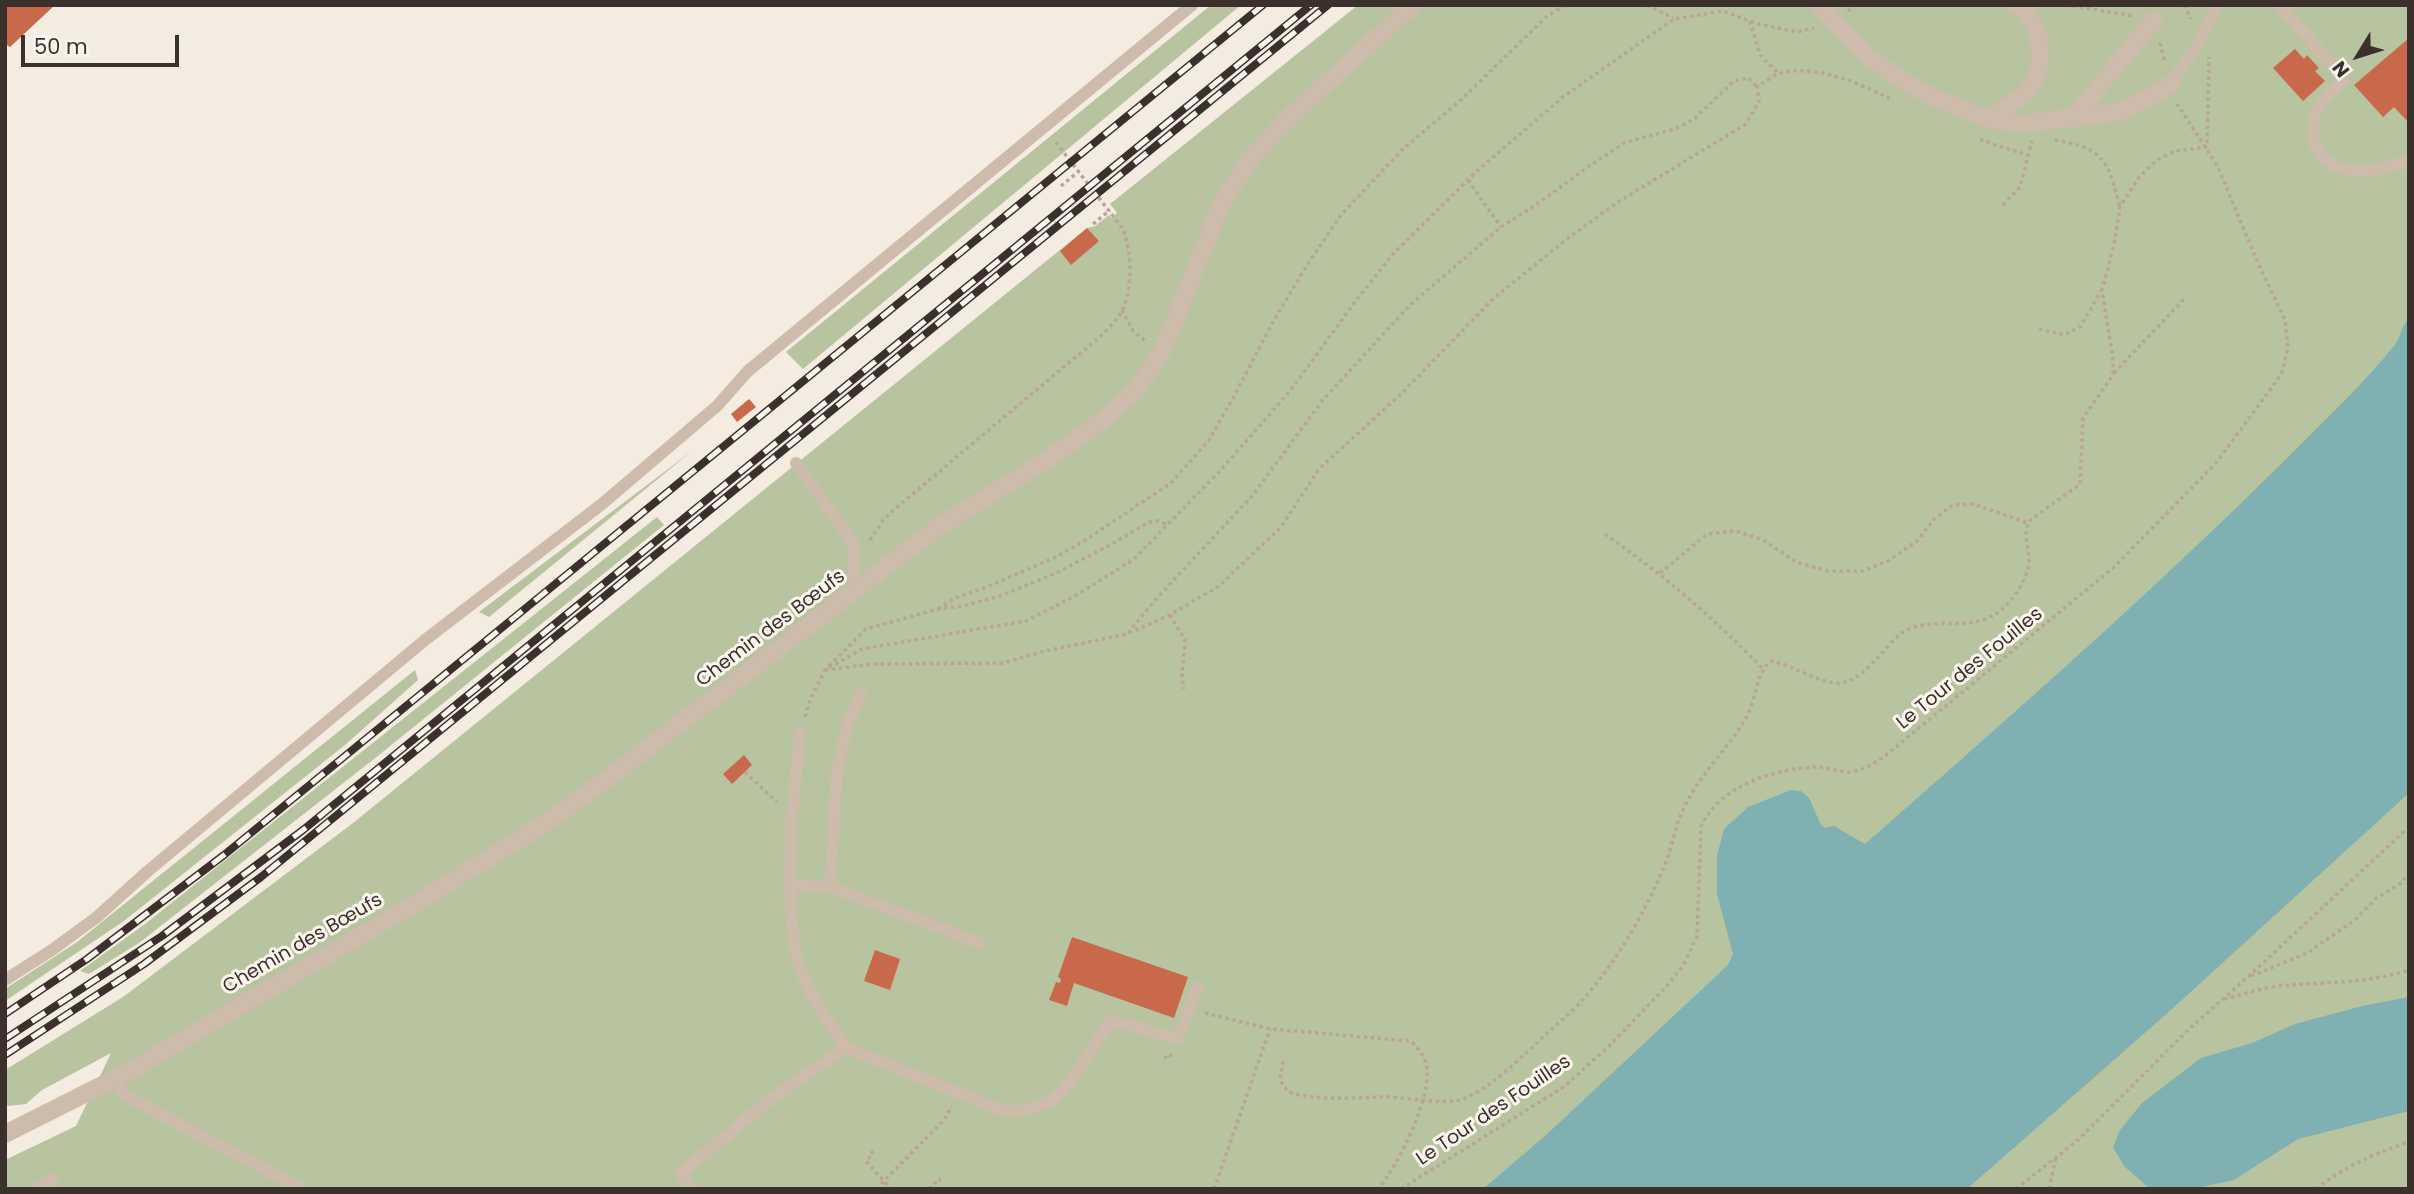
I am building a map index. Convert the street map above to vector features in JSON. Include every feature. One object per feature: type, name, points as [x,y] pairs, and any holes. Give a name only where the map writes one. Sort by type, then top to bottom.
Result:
[{"type":"street","name":"Chemin des Bœufs","points":[[5,1134],[113,1080],[413,905],[544,824],[853,594],[941,525],[1042,463],[1101,422],[1136,390],[1161,354],[1220,207],[1247,163],[1286,120],[1413,5]]},
{"type":"street","points":[[1819,5],[1867,56],[1902,80],[1988,119],[2024,124],[2036,130],[2072,119],[2118,112],[2170,85]]},
{"type":"street","points":[[1988,119],[2031,86],[2040,66],[2034,25],[2016,5]]},
{"type":"street","points":[[2072,119],[2154,20]]},
{"type":"lane","points":[[5,980],[97,917],[148,871],[425,640],[602,504],[717,406],[748,371],[1192,5]]},
{"type":"lane","points":[[2170,85],[2201,39],[2217,5]]},
{"type":"lane","points":[[2280,5],[2344,79],[2315,113],[2314,142],[2324,159],[2345,171],[2387,169],[2409,160]]},
{"type":"lane","points":[[796,463],[854,544],[853,594]]},
{"type":"lane","points":[[830,887],[837,772],[847,726],[860,693]]},
{"type":"lane","points":[[800,733],[792,811],[791,885],[797,959],[814,999],[846,1048],[1004,1111],[1025,1111],[1054,1099],[1111,1020],[1177,1039],[1198,987]]},
{"type":"lane","points":[[791,885],[830,887],[980,943]]},
{"type":"lane","points":[[694,1189],[680,1174],[772,1098],[846,1048]]},
{"type":"lane","points":[[113,1080],[126,1096],[302,1189]]},
{"type":"lane","points":[[35,1189],[53,1179]]},
{"type":"path","points":[[938,609],[955,598],[1056,557],[1171,483],[1209,440],[1273,322],[1341,215],[1403,149],[1462,99],[1546,17],[1564,5]]},
{"type":"path","points":[[1647,5],[1674,19]]},
{"type":"path","points":[[2066,5],[2154,20]]},
{"type":"path","points":[[2039,329],[2064,335],[2081,326],[2102,290],[2114,245],[2120,207],[2139,177],[2157,160],[2175,151],[2207,147],[2209,54],[2184,5]]},
{"type":"path","points":[[825,670],[862,649],[1026,621],[1077,595],[1134,559],[1219,472],[1291,390],[1393,254],[1468,180],[1563,97],[1674,19],[1723,11],[1749,21],[1797,32],[1836,23]]},
{"type":"path","name":"Le Tour des Fouilles","points":[[1401,1189],[1565,1086],[1609,1046],[1684,964],[1697,936],[1701,827],[1707,813],[1724,797],[1776,773],[1820,767],[1849,772],[1866,768],[1885,756],[2113,568],[2216,463],[2281,375],[2288,348],[2285,320],[2207,147],[2176,102],[2154,20]]},
{"type":"path","points":[[1749,21],[1760,55],[1778,73]]},
{"type":"path","points":[[1757,87],[1778,73],[1811,69],[1874,90],[1897,101]]},
{"type":"path","points":[[825,670],[873,664],[1003,663],[1045,651],[1127,634],[1170,615],[1219,586],[1280,527],[1319,469],[1402,393],[1494,298],[1618,202],[1746,124],[1759,101],[1757,87],[1749,78],[1734,81],[1695,119],[1675,129],[1626,142],[1502,227],[1410,305],[1322,401],[1253,495],[1127,634]]},
{"type":"path","points":[[2003,205],[2020,187],[2036,130],[2098,154],[2108,169],[2120,207]]},
{"type":"path","points":[[1970,134],[2028,155]]},
{"type":"path","points":[[866,551],[875,531],[896,508],[1096,340],[1122,310],[1129,275],[1128,246],[1123,229],[1061,148]]},
{"type":"path","points":[[1062,186],[1080,171]]},
{"type":"path","points":[[1468,180],[1502,227]]},
{"type":"path","points":[[1093,224],[1110,210]]},
{"type":"path","points":[[2102,290],[2113,359],[2112,374]]},
{"type":"path","points":[[1283,1060],[1280,1080],[1288,1092],[1311,1099],[1424,1099],[1444,1102],[1462,1100],[1515,1063],[1578,1005],[1611,964],[1660,875],[1683,811],[1699,780],[1747,717],[1757,694],[1762,668],[1771,661],[1786,663],[1829,683],[1844,682],[1876,660],[1910,628],[1942,623],[1977,624],[2009,603],[2022,584],[2029,561],[2026,540],[2028,523],[2080,484],[2083,418],[2112,374],[2185,298]]},
{"type":"path","points":[[1122,310],[1133,331],[1161,354]]},
{"type":"path","points":[[1660,573],[1707,534],[1736,531],[1763,540],[1796,562],[1828,571],[1863,571],[1888,561],[1917,541],[1936,519],[1953,505],[1973,504],[2028,523]]},
{"type":"path","points":[[800,733],[810,700],[825,670],[866,629],[938,609],[963,606],[1000,596],[1054,574],[1149,522],[1159,521],[1168,525]]},
{"type":"path","points":[[1605,534],[1660,573],[1726,631],[1762,668]]},
{"type":"path","points":[[1170,615],[1185,640],[1182,677],[1184,689]]},
{"type":"path","points":[[744,772],[792,811]]},
{"type":"path","points":[[2016,1189],[2078,1140],[2131,1084],[2409,827]]},
{"type":"path","points":[[2249,976],[2307,953],[2355,920],[2375,899],[2401,883],[2409,873]]},
{"type":"path","points":[[2222,1000],[2286,985],[2326,985],[2388,976],[2409,970]]},
{"type":"path","points":[[1196,1011],[1270,1029],[1410,1041],[1421,1053],[1427,1066],[1424,1099],[1399,1158],[1378,1189]]},
{"type":"path","points":[[1214,1189],[1270,1029]]},
{"type":"path","points":[[882,1183],[944,1120],[960,1093]]},
{"type":"path","points":[[2316,1189],[2341,1170],[2367,1156],[2409,1142]]},
{"type":"path","points":[[870,1151],[873,1154],[866,1161],[882,1183],[891,1189]]},
{"type":"path","points":[[2049,1189],[2056,1156]]},
{"type":"path","points":[[929,1189],[939,1179],[941,1181]]},
{"type":"path","points":[[5,1182],[9,1189]]},
{"type":"green space","points":[[1211,5],[1241,5],[803,369],[786,352]]},
{"type":"green space","points":[[1358,5],[2409,5],[2409,1189],[5,1189],[5,1160],[76,1126],[111,1053],[42,1090],[26,1104],[8,1106],[5,1103],[5,1070],[123,997],[353,823],[1087,228],[1095,226],[1109,215],[1111,218],[1117,213],[1110,204]]},
{"type":"green space","points":[[692,451],[489,617],[479,612]]},
{"type":"green space","points":[[657,517],[664,525],[374,759],[139,943],[89,974],[80,971],[145,924]]},
{"type":"green space","points":[[415,670],[418,680],[345,745],[124,921],[5,1001],[5,989],[77,942]]},
{"type":"water","points":[[2409,318],[2409,793],[2172,1009],[1967,1189],[1483,1189],[1545,1136],[1728,965],[1733,954],[1717,894],[1717,856],[1724,829],[1748,807],[1791,790],[1801,791],[1809,798],[1821,825],[1825,828],[1834,826],[1865,844],[2095,640],[2264,481],[2376,367],[2396,343]]},
{"type":"water","points":[[2409,997],[2409,1111],[2298,1139],[2234,1180],[2193,1189],[2149,1188],[2124,1166],[2113,1147],[2120,1130],[2142,1103],[2201,1058],[2252,1043],[2295,1024]]},
{"type":"building","points":[[5,5],[55,5],[10,47],[5,44]]},
{"type":"building","points":[[2409,38],[2409,123],[2394,107],[2383,117],[2354,85]]},
{"type":"building","points":[[2295,49],[2304,59],[2307,55],[2319,68],[2315,71],[2325,81],[2303,101],[2273,68]]},
{"type":"building","points":[[1087,228],[1099,241],[1071,265],[1060,251]]},
{"type":"building","points":[[749,399],[756,407],[737,422],[731,414]]},
{"type":"building","points":[[744,755],[752,765],[732,784],[723,774]]},
{"type":"building","points":[[1072,937],[1188,977],[1174,1018],[1074,983],[1067,1006],[1049,1000],[1056,982],[1060,983],[1061,979],[1058,977]]},
{"type":"building","points":[[875,950],[900,959],[890,990],[864,981]]},
{"type":"railway","points":[[5,1014],[87,959],[224,855],[1263,5]]},
{"type":"railway","points":[[5,1039],[162,936],[303,830],[1311,5]]},
{"type":"railway","points":[[5,1055],[144,964],[261,877],[1328,5]]}]
